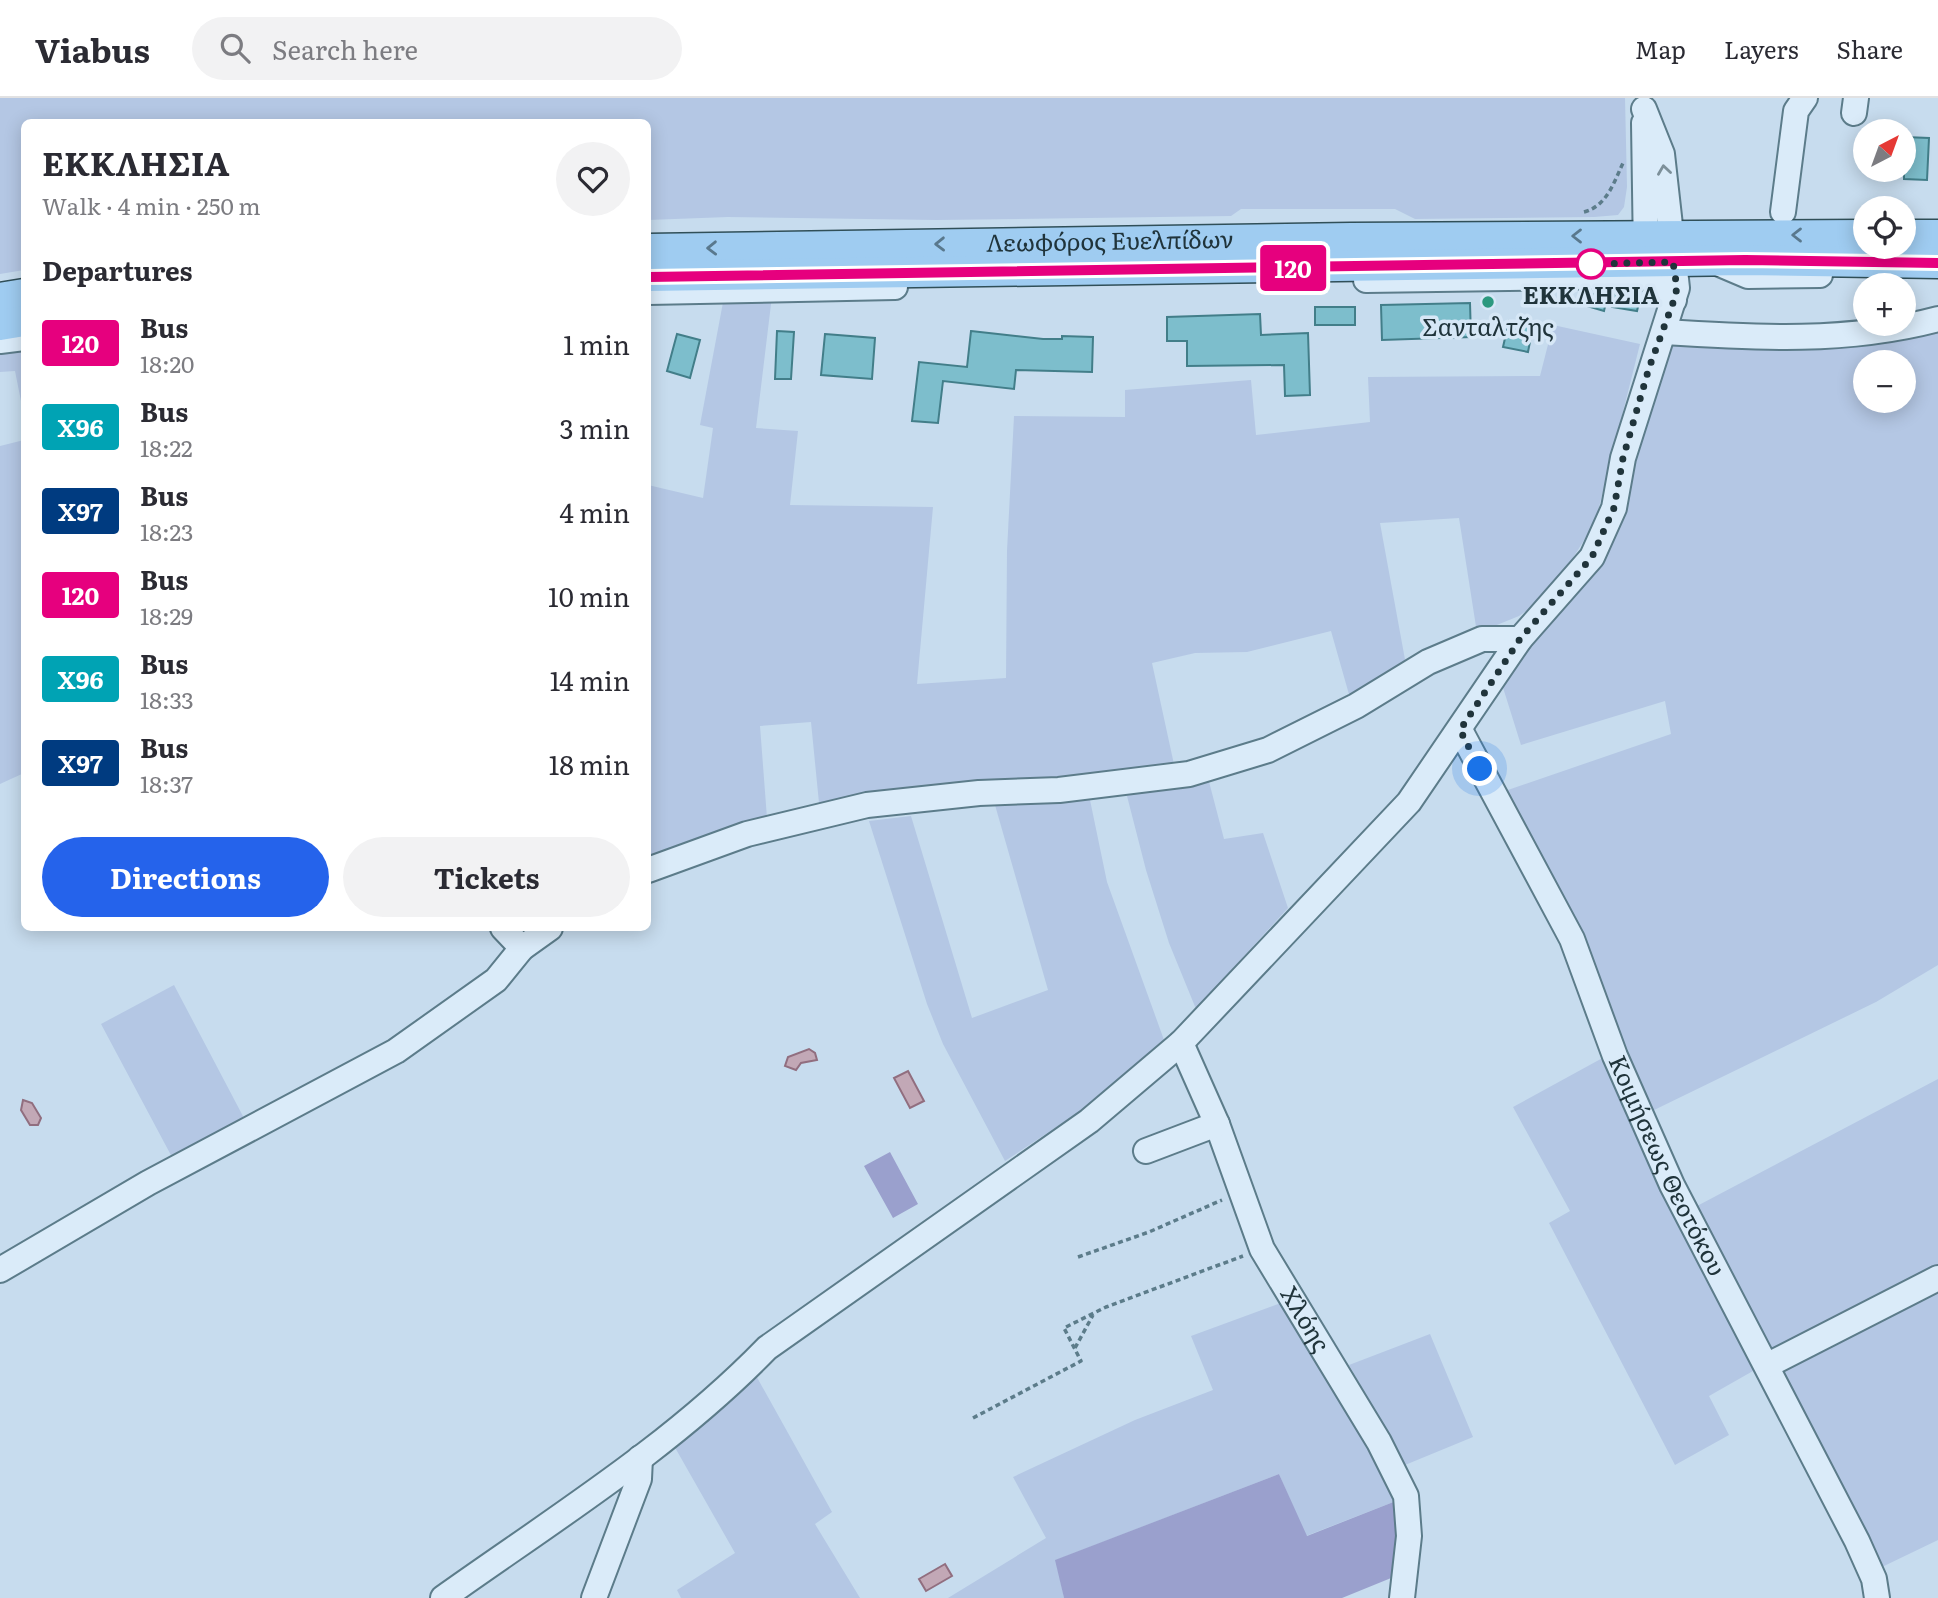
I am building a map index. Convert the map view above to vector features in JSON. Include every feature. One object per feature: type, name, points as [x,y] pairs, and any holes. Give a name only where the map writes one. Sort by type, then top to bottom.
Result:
[{"type":"main road","points":[[1916,235],[1938,235]]},
{"type":"main road","name":"Λεωφόρος Ευελπίδων","points":[[651,276],[1659,248],[1853,236]]},
{"type":"main road","name":"Λεωφόρος Ευελπίδων","points":[[651,249],[1659,248],[1714,262],[1938,262]]},
{"type":"main road","points":[[0,298],[21,294]]},
{"type":"main road","points":[[0,325],[21,322]]},
{"type":"street","points":[[1783,212],[1796,111],[1805,98]]},
{"type":"street","points":[[443,1598],[675,1434],[731,1385],[767,1348],[1089,1121],[1181,1043],[1409,802],[1520,639],[1592,557],[1607,526],[1649,368],[1664,332],[1677,288],[1659,248],[1662,154],[1644,104]]},
{"type":"street","points":[[1714,262],[1748,276],[1938,274]]},
{"type":"street","points":[[651,292],[1638,276],[1650,278],[1663,286],[1674,300]]},
{"type":"street","points":[[1664,332],[1807,338],[1869,332],[1938,318]]},
{"type":"street","points":[[0,341],[21,338]]},
{"type":"street","points":[[651,869],[747,834],[867,805],[979,793],[1059,790],[1189,774],[1268,750],[1356,706],[1428,662],[1482,639],[1520,639]]},
{"type":"street","name":"Κοιμήσεως Θεοτόκου","points":[[1460,730],[1572,939],[1615,1056],[1672,1185],[1768,1365],[1857,1541],[1874,1579],[1877,1598]]},
{"type":"street","points":[[506,931],[522,948]]},
{"type":"street","points":[[0,1270],[148,1183],[396,1051],[496,980],[522,948],[546,931]]},
{"type":"street","name":"Χλόης","points":[[1181,1043],[1217,1124],[1262,1249],[1379,1442],[1406,1496],[1409,1536],[1402,1598]]},
{"type":"street","points":[[1146,1150],[1217,1124]]},
{"type":"street","points":[[1768,1365],[1938,1278]]},
{"type":"street","points":[[594,1598],[639,1479],[639,1458]]},
{"type":"path","points":[[1078,1258],[1149,1232],[1243,1191]]},
{"type":"path","points":[[973,1418],[1081,1361],[1064,1328],[1093,1313],[1262,1249]]},
{"type":"path","points":[[1075,1349],[1093,1313]]},
{"type":"shaded area","points":[[0,98],[1625,98],[1627,187],[1624,207],[1618,215],[1594,217],[1415,219],[1395,209],[1241,209],[1231,216],[936,220],[728,217],[651,220],[651,119],[21,119],[21,270],[0,274]]},
{"type":"shaded area","points":[[772,296],[756,428],[798,431],[790,505],[933,507],[917,684],[1006,678],[1007,551],[1014,416],[1125,417],[1125,390],[1251,380],[1256,435],[1370,422],[1368,377],[1540,376],[1553,325],[1640,344],[1595,523],[1562,575],[1536,604],[1519,616],[1477,633],[1459,518],[1380,523],[1406,665],[1352,705],[1331,631],[1247,652],[1195,653],[1152,663],[1175,769],[820,813],[811,722],[760,726],[767,818],[684,843],[651,859],[651,486],[703,498],[713,428],[700,425],[724,297]]},
{"type":"shaded area","points":[[1938,323],[1938,965],[1876,1002],[1650,1112],[1585,945],[1505,791],[1671,734],[1665,701],[1521,745],[1500,678],[1597,557],[1666,343],[1853,329],[1853,336],[1916,336],[1916,325]]},
{"type":"shaded area","points":[[21,344],[21,401],[15,371],[0,372],[0,348]]},
{"type":"shaded area","points":[[21,441],[21,774],[0,784],[0,446]]},
{"type":"shaded area","points":[[1207,774],[1224,839],[1263,833],[1288,908],[1196,1009],[1169,943],[1127,796]]},
{"type":"shaded area","points":[[1090,800],[1107,882],[1164,1040],[1091,1104],[1005,1161],[943,1044],[927,1004],[869,821],[911,816],[972,1018],[1048,990],[995,805]]},
{"type":"shaded area","points":[[174,985],[245,1120],[173,1159],[101,1024]]},
{"type":"shaded area","points":[[809,1049],[815,1053],[817,1060],[801,1063],[796,1070],[785,1066],[788,1057]]},
{"type":"shaded area","points":[[1608,1055],[1760,1367],[1709,1396],[1729,1435],[1675,1465],[1549,1223],[1570,1211],[1513,1107]]},
{"type":"shaded area","points":[[908,1071],[924,1101],[910,1108],[894,1078]]},
{"type":"shaded area","points":[[1938,1079],[1938,1540],[1884,1566],[1874,1563],[1697,1206]]},
{"type":"shaded area","points":[[23,1100],[32,1103],[41,1118],[38,1125],[30,1125],[21,1110]]},
{"type":"shaded area","points":[[890,1152],[918,1204],[893,1218],[864,1166]]},
{"type":"shaded area","points":[[1289,1300],[1401,1499],[1306,1536],[1279,1474],[1056,1560],[1064,1598],[948,1598],[1046,1538],[1013,1477],[1135,1420],[1213,1390],[1191,1336]]},
{"type":"shaded area","points":[[1430,1334],[1473,1437],[1405,1465],[1349,1365]]},
{"type":"shaded area","points":[[754,1372],[832,1512],[815,1524],[860,1598],[681,1598],[677,1590],[735,1553],[673,1444]]},
{"type":"shaded area","points":[[1279,1474],[1307,1536],[1401,1499],[1396,1576],[1342,1598],[1064,1598],[1055,1560]]},
{"type":"shaded area","points":[[945,1564],[952,1576],[926,1591],[919,1579]]},
{"type":"building","points":[[1916,137],[1929,138],[1927,180],[1916,180]]},
{"type":"building","points":[[1589,293],[1607,298],[1604,311],[1587,306]]},
{"type":"building","points":[[1614,294],[1640,298],[1637,311],[1612,307]]},
{"type":"building","points":[[1470,303],[1471,337],[1382,340],[1381,305]]},
{"type":"building","points":[[1315,307],[1355,307],[1355,325],[1315,325]]},
{"type":"building","points":[[1260,314],[1261,335],[1308,333],[1310,395],[1285,396],[1284,365],[1187,366],[1187,341],[1167,341],[1167,317]]},
{"type":"building","points":[[1509,321],[1533,326],[1528,352],[1503,347]]},
{"type":"building","points":[[777,331],[794,332],[791,379],[775,379]]},
{"type":"building","points":[[971,331],[1043,339],[1062,339],[1062,336],[1093,337],[1092,372],[1016,370],[1014,389],[943,381],[938,423],[912,421],[919,362],[967,367]]},
{"type":"building","points":[[677,334],[700,340],[690,378],[667,371]]},
{"type":"building","points":[[825,334],[875,338],[872,379],[821,375]]},
{"type":"bus line","name":"120","points":[[651,277],[1745,260],[1938,263]]},
{"type":"place","name":"ΕΚΚΛΗΣΙΑ","points":[[1591,264]]},
{"type":"place","name":"Σανταλτζης","points":[[1488,302]]},
{"type":"route","points":[[1480,769],[1460,730],[1520,639],[1592,557],[1614,508],[1623,458],[1649,368],[1659,348],[1677,288],[1673,262],[1591,264]]}]
